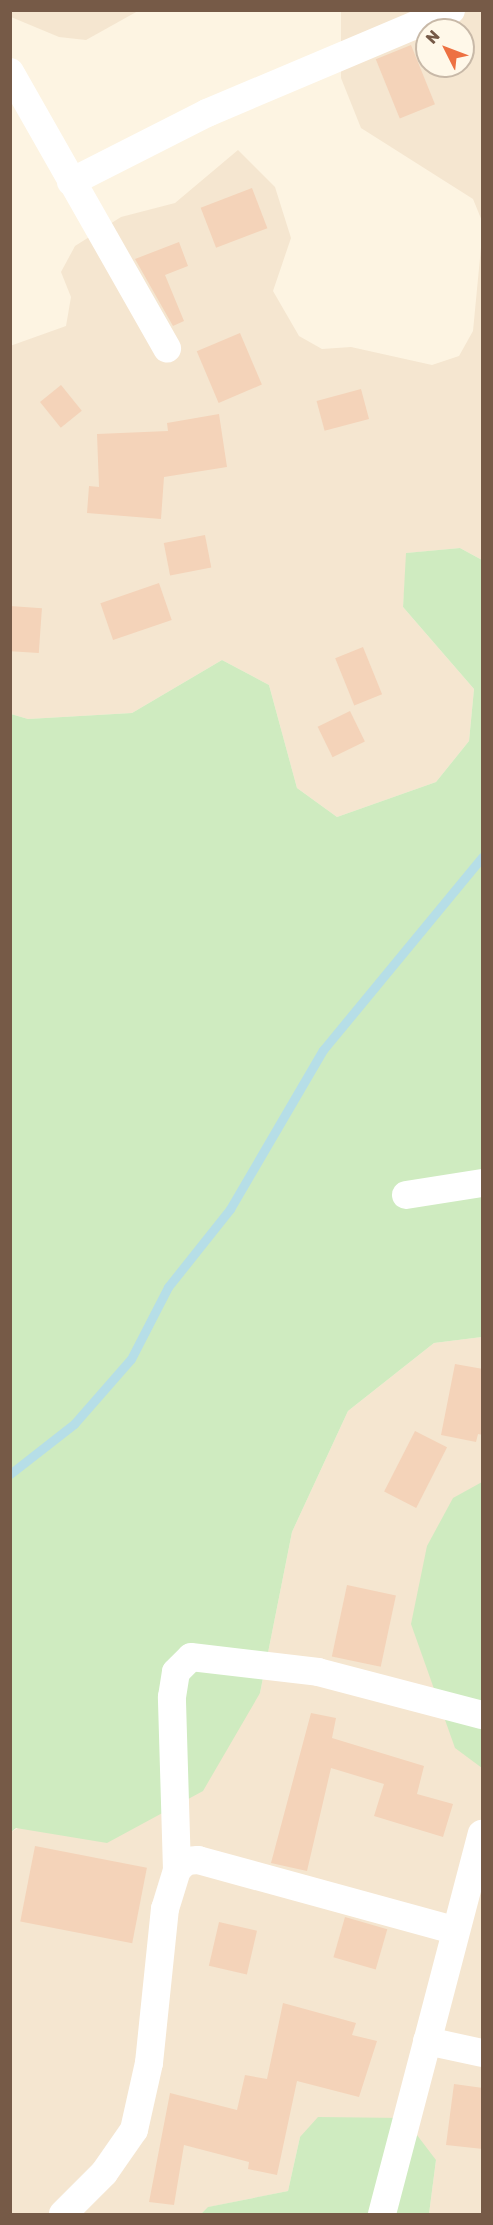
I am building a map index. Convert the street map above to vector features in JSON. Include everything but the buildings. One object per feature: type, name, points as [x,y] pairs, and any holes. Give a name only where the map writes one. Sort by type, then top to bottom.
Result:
[{"type":"street","points":[[71,182],[207,113],[451,10]]},
{"type":"street","points":[[10,72],[167,348]]},
{"type":"street","points":[[406,1195],[483,1183]]},
{"type":"street","points":[[63,2214],[104,2173],[134,2130],[148,2063],[165,1909],[177,1870],[172,1696],[176,1672],[190,1657],[318,1672],[483,1715]]},
{"type":"street","points":[[382,2214],[454,1930],[483,1834]]},
{"type":"street","points":[[177,1870],[186,1861],[198,1860],[454,1930]]},
{"type":"street","points":[[427,2041],[483,2053]]},
{"type":"shaded area","points":[[10,11],[138,11],[86,40],[59,37],[11,17]]},
{"type":"shaded area","points":[[341,11],[482,11],[482,221],[473,199],[361,128],[341,78]]},
{"type":"shaded area","points":[[238,150],[275,187],[291,238],[273,291],[299,336],[322,349],[351,347],[432,365],[459,356],[473,331],[482,237],[482,560],[460,548],[407,553],[403,607],[474,689],[469,741],[436,782],[337,817],[297,788],[269,685],[222,660],[132,713],[28,719],[11,714],[10,346],[66,326],[71,297],[61,272],[75,246],[121,217],[175,203]]},
{"type":"shaded area","points":[[482,1337],[482,2214],[429,2214],[436,2160],[300,2137],[288,2191],[209,2207],[201,2214],[11,2214],[11,1832],[260,1693],[292,1532],[348,1411],[434,1343]]},
{"type":"green space","points":[[460,548],[482,560],[482,1337],[434,1343],[348,1411],[292,1532],[260,1693],[203,1791],[107,1843],[16,1828],[11,1832],[11,714],[28,719],[132,713],[222,660],[269,685],[297,788],[337,817],[436,782],[469,741],[474,689],[403,607],[406,553]]},
{"type":"green space","points":[[482,1482],[482,1768],[455,1748],[411,1624],[427,1546],[453,1498]]},
{"type":"green space","points":[[318,2117],[404,2118],[436,2160],[429,2214],[201,2214],[208,2207],[288,2191],[300,2137]]},
{"type":"waterway","points":[[10,1474],[74,1424],[131,1359],[168,1287],[230,1209],[323,1050],[482,857]]}]
